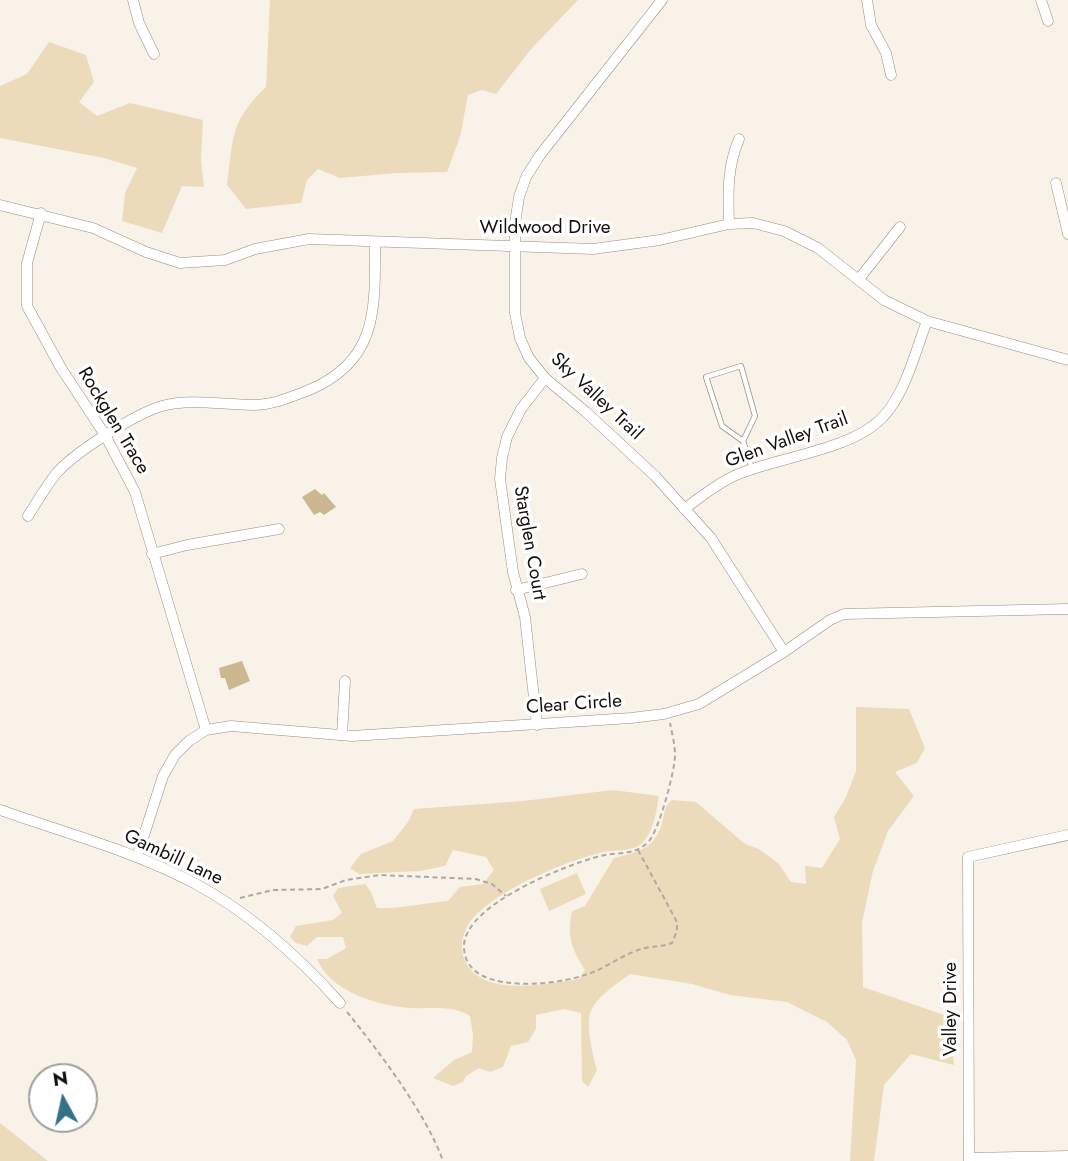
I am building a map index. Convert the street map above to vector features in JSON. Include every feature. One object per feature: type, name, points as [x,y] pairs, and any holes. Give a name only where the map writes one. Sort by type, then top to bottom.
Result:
[{"type":"street","points":[[133,0],[139,23],[154,54]]},
{"type":"street","name":"Sky Valley Trail","points":[[662,0],[540,155],[526,177],[519,197],[515,246],[514,299],[520,338],[529,358],[545,378],[655,476],[711,538],[784,653]]},
{"type":"street","points":[[867,0],[871,25],[886,53],[891,75]]},
{"type":"street","points":[[1041,0],[1048,22]]},
{"type":"street","points":[[729,224],[731,157],[739,139]]},
{"type":"street","points":[[1056,183],[1068,234]]},
{"type":"street","name":"Wildwood Drive","points":[[0,205],[93,228],[146,252],[180,263],[225,260],[255,249],[309,239],[593,249],[660,240],[729,224],[753,223],[784,231],[818,248],[884,300],[927,321],[1068,360]]},
{"type":"street","name":"Rockglen Trace","points":[[41,213],[27,263],[27,306],[61,368],[105,435],[135,492],[206,730]]},
{"type":"street","points":[[859,279],[900,227]]},
{"type":"street","points":[[28,516],[56,473],[105,435],[146,412],[174,404],[256,405],[284,400],[319,386],[348,368],[364,343],[370,321],[375,297],[375,242]]},
{"type":"street","name":"Glen Valley Trail","points":[[684,509],[732,477],[856,437],[881,418],[903,383],[927,321]]},
{"type":"street","name":"Starglen Court","points":[[537,725],[525,617],[516,590],[500,479],[507,437],[521,409],[545,378]]},
{"type":"street","points":[[152,554],[279,529]]},
{"type":"street","points":[[516,590],[582,574]]},
{"type":"street","name":"Clear Circle","points":[[206,730],[231,726],[342,735],[636,718],[664,714],[699,704],[784,653],[830,620],[844,614],[1068,609]]},
{"type":"street","points":[[342,735],[345,681]]},
{"type":"street","points":[[137,857],[167,770],[175,755],[189,741],[206,730]]},
{"type":"street","name":"Gambill Lane","points":[[0,810],[137,857],[194,883],[229,905],[285,947],[340,1003]]},
{"type":"street","name":"Valley Drive","points":[[969,1160],[968,857],[1068,835]]},
{"type":"street","points":[[969,1160],[1068,1156]]},
{"type":"lane","points":[[743,441],[755,416],[741,366],[706,377],[722,426],[743,441],[752,470]]},
{"type":"path","points":[[638,850],[677,922],[672,943],[641,949],[590,974],[519,984],[492,979],[475,971],[468,963],[464,953],[466,932],[481,915],[506,897],[565,867],[603,855],[638,850],[652,838],[674,770],[675,753],[669,722]]},
{"type":"path","points":[[229,905],[247,894],[260,891],[322,889],[346,880],[379,876],[476,879],[492,884],[506,897]]},
{"type":"path","points":[[340,1003],[393,1074],[430,1133],[443,1161]]},
{"type":"shaded area","points":[[270,0],[578,0],[532,48],[496,94],[482,90],[468,95],[460,137],[447,172],[340,178],[318,169],[307,180],[301,203],[246,209],[227,185],[239,121],[266,87]]},
{"type":"shaded area","points":[[49,42],[86,55],[94,82],[79,102],[97,116],[130,103],[203,120],[201,160],[204,187],[182,186],[162,233],[122,221],[125,193],[137,168],[104,158],[0,138],[0,86],[27,74]]},
{"type":"shaded area","points":[[856,707],[909,709],[925,748],[917,763],[895,772],[914,796],[888,831],[873,871],[862,922],[863,987],[947,1016],[954,1065],[911,1054],[884,1085],[874,1161],[850,1161],[856,1060],[847,1040],[827,1022],[787,1002],[730,995],[692,984],[630,974],[601,997],[590,1014],[589,1034],[597,1070],[588,1087],[582,1081],[581,1013],[564,1009],[536,1015],[536,1029],[528,1042],[511,1046],[503,1067],[490,1072],[479,1068],[466,1076],[463,1082],[453,1086],[433,1078],[454,1060],[472,1052],[470,1016],[449,1009],[398,1007],[357,995],[333,980],[317,959],[327,959],[346,948],[343,937],[317,937],[307,946],[296,943],[290,937],[296,926],[333,920],[342,913],[333,896],[338,888],[365,884],[377,908],[386,908],[448,901],[460,887],[483,884],[494,870],[486,857],[453,850],[445,866],[420,871],[359,874],[350,868],[361,854],[393,841],[408,822],[414,809],[523,801],[613,790],[659,796],[651,829],[640,845],[588,856],[550,870],[492,901],[466,929],[463,956],[473,973],[485,980],[516,986],[579,979],[585,970],[571,942],[572,911],[585,906],[614,858],[639,851],[651,843],[672,800],[696,802],[745,844],[759,849],[778,863],[791,882],[806,884],[805,866],[822,868],[840,839],[834,817],[846,797],[856,771]]},
{"type":"shaded area","points":[[577,873],[586,894],[549,911],[540,889]]},
{"type":"shaded area","points":[[0,1123],[48,1161],[0,1161]]},
{"type":"building","points":[[315,489],[322,495],[324,493],[336,507],[324,515],[320,512],[314,515],[302,497]]},
{"type":"building","points":[[242,661],[250,681],[229,690],[225,678],[221,678],[219,668]]}]
